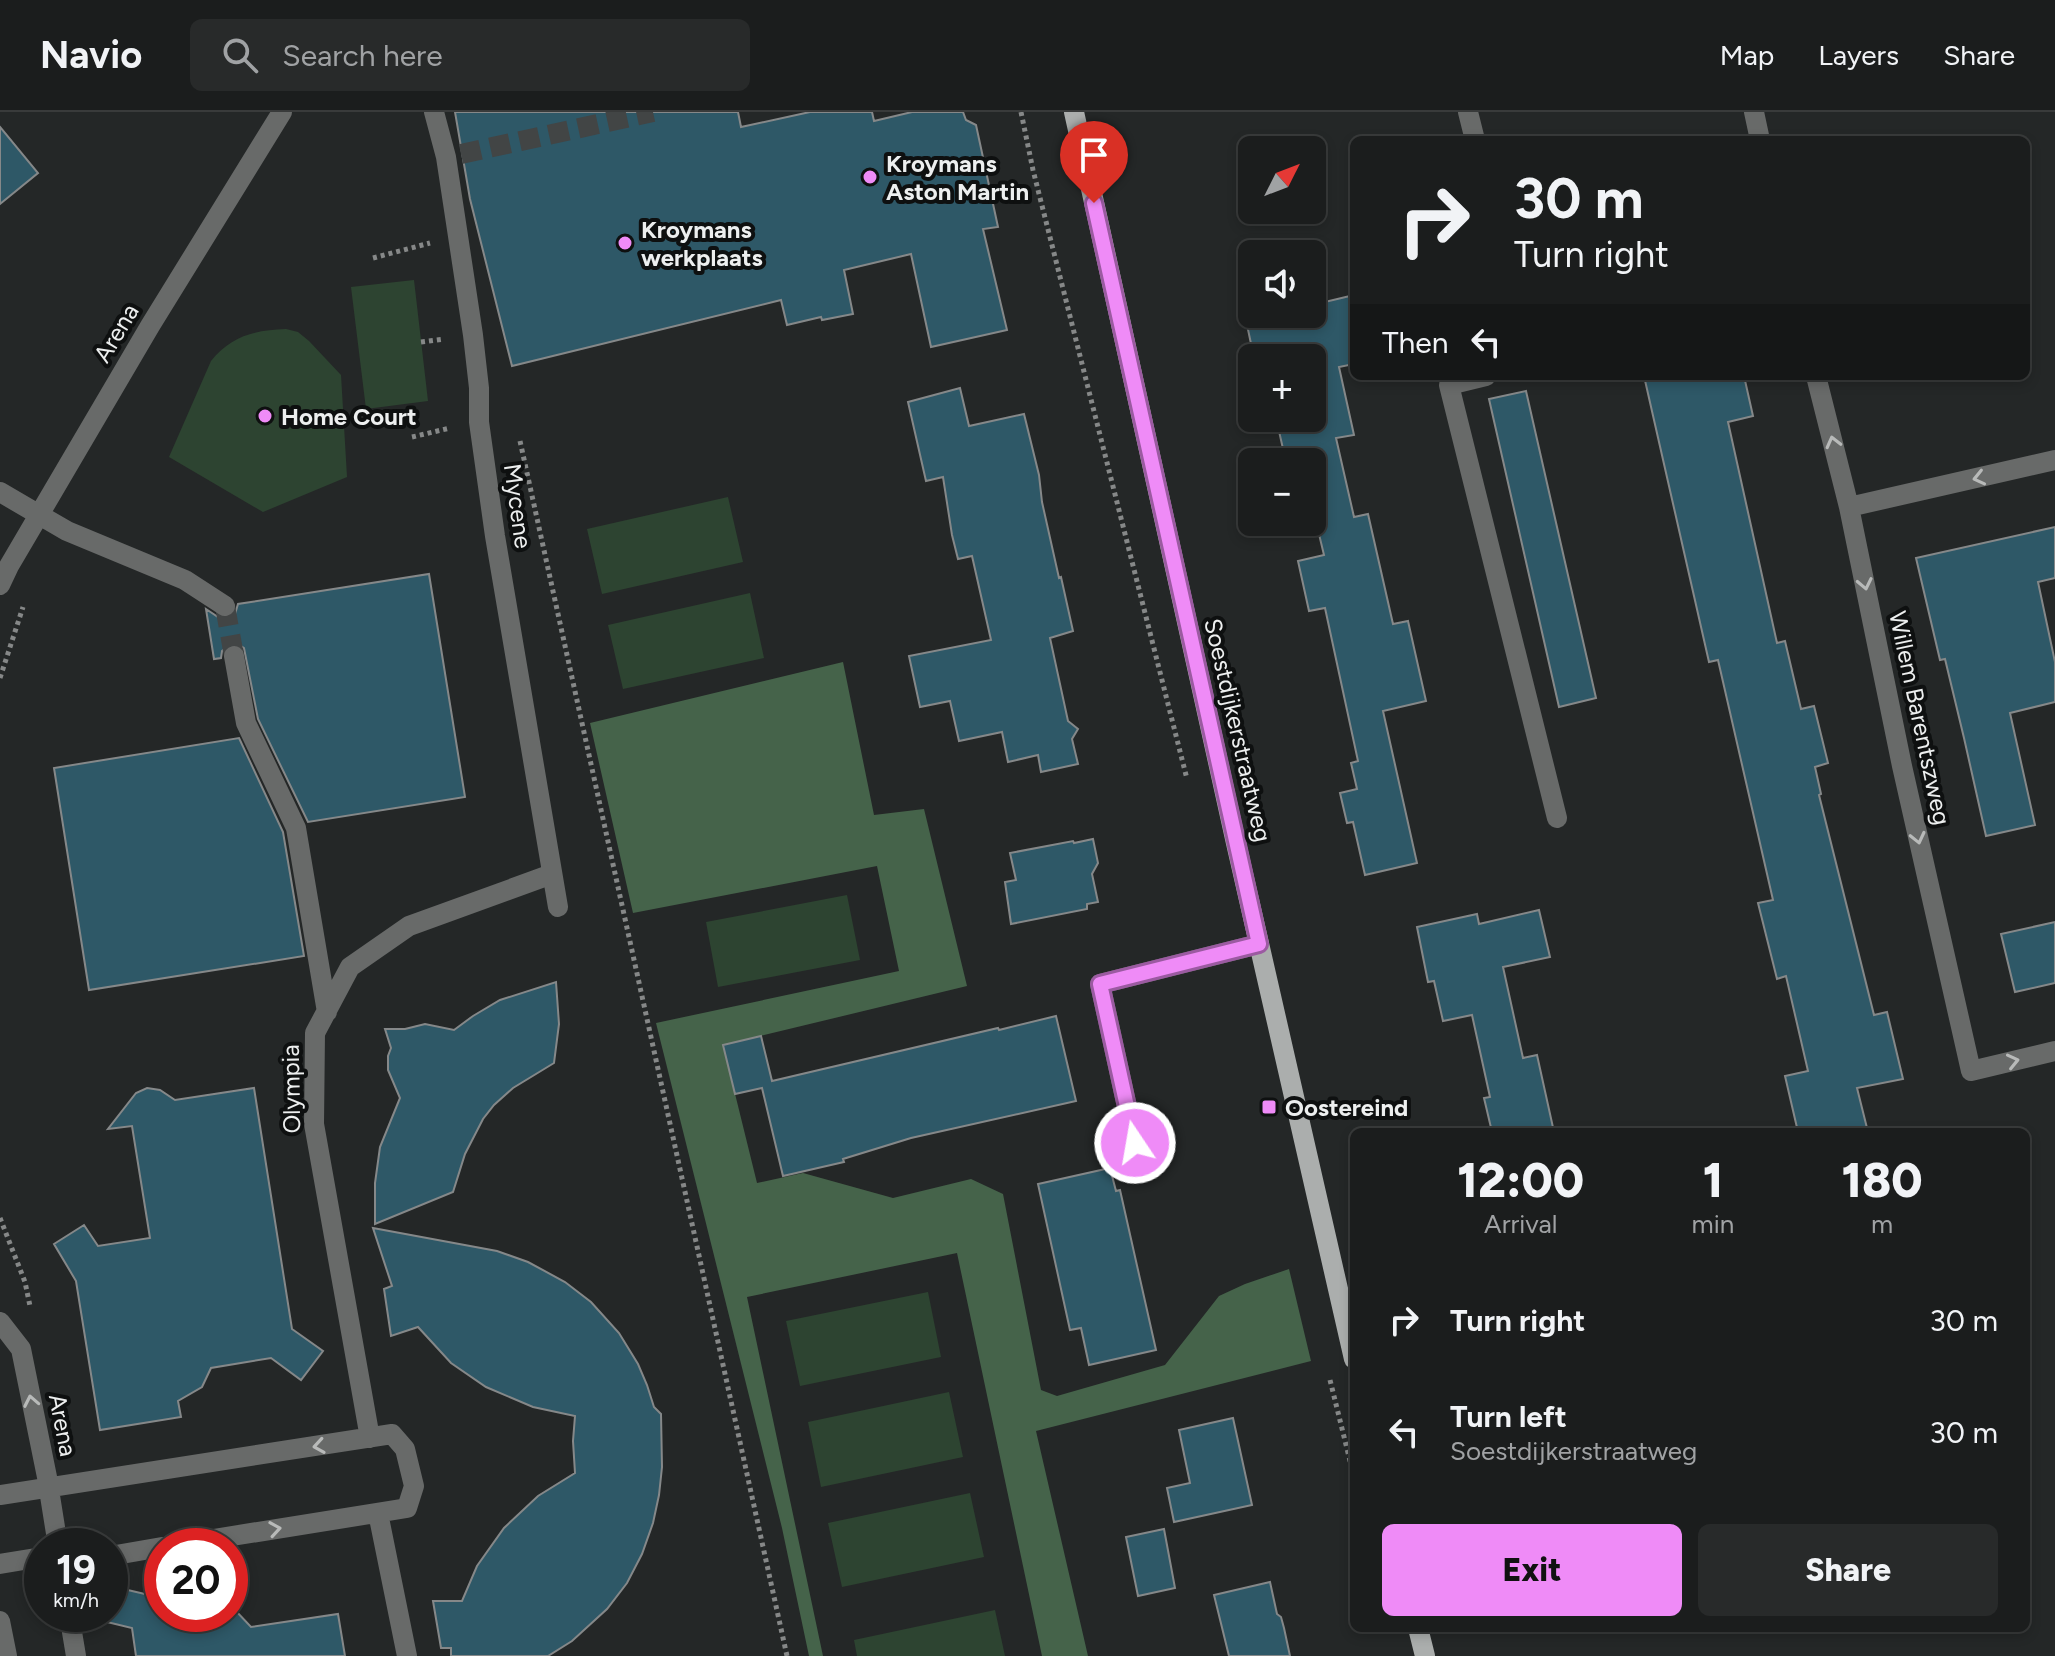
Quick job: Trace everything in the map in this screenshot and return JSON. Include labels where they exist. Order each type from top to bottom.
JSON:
[{"type":"main road","name":"Soestdijkerstraatweg","points":[[1074,112],[1350,1342]]},
{"type":"main road","points":[[1419,1632],[1425,1656]]},
{"type":"street","name":"Arena","points":[[0,585],[150,326],[282,112]]},
{"type":"street","name":"Mycene","points":[[434,112],[454,155],[458,236],[479,388],[479,422],[495,536],[558,907]]},
{"type":"street","points":[[1468,112],[1474,136]]},
{"type":"street","points":[[1754,112],[1759,136]]},
{"type":"street","points":[[1470,380],[1449,385],[1557,818]]},
{"type":"street","name":"Willem Barentszweg","points":[[1817,380],[1849,507],[1902,766],[1971,1071],[2055,1051]]},
{"type":"street","points":[[1849,507],[2055,460]]},
{"type":"street","points":[[1,492],[67,531],[185,580],[225,606]]},
{"type":"street","points":[[234,656],[246,723],[296,828],[327,1012]]},
{"type":"street","name":"Olympia","points":[[370,1438],[314,1124],[315,1033],[350,967],[409,926],[552,874]]},
{"type":"street","points":[[1135,1143],[1100,984],[1259,944]]},
{"type":"street","name":"Arena","points":[[0,1322],[21,1349],[55,1528]]},
{"type":"street","points":[[0,1495],[392,1434],[405,1449],[414,1486],[407,1508],[248,1534]]},
{"type":"street","points":[[378,1513],[407,1656]]},
{"type":"street","points":[[0,1564],[24,1560]]},
{"type":"street","points":[[0,1621],[7,1656]]},
{"type":"street","points":[[72,1632],[76,1656]]},
{"type":"path","points":[[1021,112],[1188,783]]},
{"type":"path","points":[[373,258],[458,236]]},
{"type":"path","points":[[520,441],[787,1656]]},
{"type":"path","points":[[1329,1376],[1350,1461]]},
{"type":"green space","points":[[414,280],[428,401],[366,409],[351,287]]},
{"type":"green space","name":"Home Court","points":[[286,329],[298,332],[309,341],[341,375],[347,477],[263,512],[169,457],[211,361],[219,352],[244,336]]},
{"type":"green space","points":[[728,497],[743,562],[602,594],[587,529]]},
{"type":"green space","points":[[750,593],[764,658],[623,689],[608,625]]},
{"type":"green space","points":[[843,662],[874,815],[924,809],[967,986],[723,1045],[757,1183],[803,1173],[893,1198],[971,1179],[1003,1194],[1041,1390],[1057,1396],[1165,1365],[1219,1296],[1289,1269],[1311,1361],[1036,1431],[1088,1656],[1042,1656],[957,1253],[747,1297],[823,1656],[809,1656],[782,1528],[656,1023],[899,971],[877,866],[633,913],[590,723]]},
{"type":"green space","points":[[847,895],[860,960],[718,987],[706,922]]},
{"type":"green space","points":[[928,1292],[941,1357],[800,1386],[786,1321]]},
{"type":"green space","points":[[949,1392],[963,1457],[821,1487],[808,1422]]},
{"type":"green space","points":[[970,1493],[984,1557],[842,1587],[828,1523]]},
{"type":"green space","points":[[995,1610],[1005,1656],[857,1656],[854,1640]]},
{"type":"building","points":[[455,112],[738,112],[741,127],[810,112],[872,112],[874,121],[912,112],[963,112],[966,120],[976,125],[998,227],[983,229],[1007,330],[931,347],[911,254],[844,270],[853,314],[787,325],[781,300],[512,366],[470,199]]},
{"type":"building","points":[[0,127],[38,173],[0,204]]},
{"type":"building","points":[[1350,296],[1350,365],[1339,367],[1354,435],[1336,438],[1354,517],[1368,514],[1393,624],[1408,621],[1426,701],[1383,711],[1417,863],[1365,875],[1353,822],[1347,823],[1340,793],[1357,789],[1351,763],[1358,761],[1325,608],[1309,611],[1298,561],[1324,555],[1319,536],[1326,536],[1326,448],[1283,448],[1279,432],[1326,432],[1326,344],[1251,344],[1248,328],[1326,328],[1326,302]]},
{"type":"building","points":[[1645,380],[1745,380],[1753,416],[1728,422],[1777,643],[1785,641],[1801,709],[1814,706],[1828,763],[1815,767],[1819,795],[1874,1015],[1887,1012],[1903,1079],[1857,1088],[1867,1128],[1797,1128],[1785,1076],[1808,1071],[1786,976],[1777,979],[1758,903],[1773,900],[1718,660],[1709,662]]},
{"type":"building","points":[[960,388],[969,426],[1024,414],[1073,631],[1050,638],[1068,721],[1078,729],[1072,739],[1078,764],[1041,772],[1038,755],[1008,762],[1002,732],[959,741],[950,701],[920,707],[909,656],[991,640],[972,556],[958,559],[943,477],[926,481],[908,402]]},
{"type":"building","points":[[1526,391],[1596,698],[1559,707],[1489,399]]},
{"type":"building","points":[[2055,527],[2055,578],[2038,582],[2055,662],[2055,702],[2010,713],[2035,825],[1986,836],[1945,659],[1940,660],[1916,558]]},
{"type":"building","points":[[429,574],[465,797],[308,822],[258,719],[244,648],[231,643],[222,651],[221,658],[214,659],[206,609],[225,619],[235,614],[238,604]]},
{"type":"building","points":[[239,738],[283,832],[304,956],[89,990],[54,768]]},
{"type":"building","points":[[1093,839],[1098,863],[1092,874],[1098,902],[1087,904],[1087,909],[1011,924],[1005,882],[1016,880],[1010,853]]},
{"type":"building","points":[[1539,910],[1550,957],[1503,967],[1523,1058],[1537,1055],[1553,1128],[1491,1128],[1484,1098],[1490,1097],[1472,1015],[1443,1021],[1434,981],[1428,982],[1417,927],[1477,914],[1479,924]]},
{"type":"building","points":[[2055,922],[2055,983],[2015,992],[2001,934]]},
{"type":"building","points":[[556,982],[559,1024],[554,1063],[513,1088],[483,1119],[465,1154],[453,1192],[375,1224],[375,1183],[380,1147],[400,1098],[388,1070],[391,1048],[385,1029],[405,1029],[425,1024],[454,1030],[500,1000]]},
{"type":"building","points":[[1056,1016],[1076,1101],[911,1138],[843,1159],[844,1162],[783,1176],[762,1088],[735,1094],[723,1045],[761,1036],[772,1081]]},
{"type":"building","points":[[147,1088],[160,1090],[175,1100],[254,1088],[292,1329],[323,1351],[301,1380],[271,1358],[211,1368],[202,1387],[178,1401],[181,1417],[100,1430],[76,1281],[54,1244],[84,1225],[98,1246],[150,1238],[132,1126],[108,1129],[136,1093]]},
{"type":"building","points":[[1110,1168],[1116,1191],[1120,1190],[1156,1350],[1089,1365],[1081,1328],[1070,1330],[1038,1184]]},
{"type":"building","points":[[373,1228],[497,1251],[528,1262],[565,1282],[591,1302],[619,1333],[638,1364],[654,1407],[661,1414],[659,1495],[642,1554],[627,1583],[607,1609],[572,1641],[548,1656],[451,1656],[451,1648],[441,1648],[433,1601],[462,1601],[477,1566],[504,1528],[538,1496],[575,1473],[575,1416],[533,1407],[486,1387],[451,1363],[418,1327],[391,1336],[384,1289],[392,1286]]},
{"type":"building","points":[[1233,1418],[1252,1505],[1174,1522],[1167,1488],[1190,1483],[1179,1430]]},
{"type":"building","points":[[1164,1529],[1175,1588],[1138,1596],[1126,1537]]},
{"type":"building","points":[[1270,1582],[1290,1656],[1229,1656],[1214,1595]]},
{"type":"building","points":[[128,1590],[144,1594],[144,1632],[248,1632],[248,1624],[251,1627],[338,1614],[345,1656],[136,1656],[132,1628],[128,1627]]},
{"type":"tunnel","points":[[461,154],[653,112]]},
{"type":"tunnel","points":[[225,606],[234,656]]},
{"type":"place","name":"Kroymans Aston Martin","points":[[870,177]]},
{"type":"place","name":"Kroymans werkplaats","points":[[625,243]]},
{"type":"place","name":"Home Court","points":[[265,416]]},
{"type":"place","name":"Oostereind","points":[[1269,1107]]},
{"type":"route","points":[[1094,203],[1259,944],[1100,984],[1135,1143]]}]
